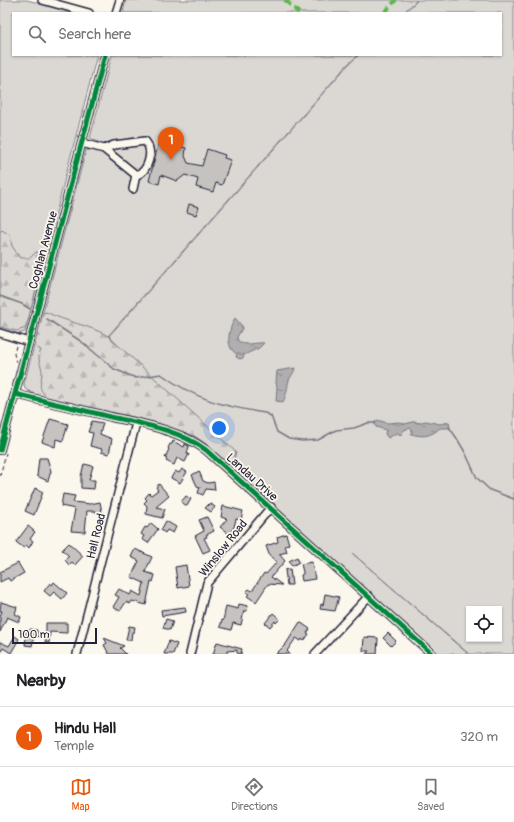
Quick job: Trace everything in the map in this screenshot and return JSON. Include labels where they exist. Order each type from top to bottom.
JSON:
[{"type":"street","points":[[42,0],[53,1],[86,12]]},
{"type":"street","points":[[116,12],[120,0]]},
{"type":"street","name":"Coghlan Avenue","points":[[0,450],[105,56]]},
{"type":"street","points":[[104,149],[114,145],[145,141],[148,144],[150,152],[148,161],[140,174],[136,175]]},
{"type":"street","points":[[82,143],[104,149],[136,175]]},
{"type":"street","points":[[133,189],[136,175]]},
{"type":"street","points":[[0,333],[29,342]]},
{"type":"street","name":"Landau Drive","points":[[15,394],[136,423],[179,435],[194,441],[271,507],[432,654]]},
{"type":"street","name":"Hall Road","points":[[77,654],[136,423]]},
{"type":"street","name":"Winslow Road","points":[[190,654],[207,583],[271,507]]},
{"type":"street","points":[[315,654],[369,596]]},
{"type":"path","points":[[16,361],[14,354],[17,343]]},
{"type":"green space","points":[[0,0],[27,0],[73,12],[12,12],[12,56],[97,56],[25,332],[18,334],[0,330]]},
{"type":"green space","points":[[126,0],[417,0],[404,12],[123,12]]},
{"type":"green space","points":[[418,0],[514,0],[514,654],[469,654],[352,553],[468,654],[433,654],[206,444],[196,437],[137,419],[34,394],[25,389],[24,384],[86,150],[98,150],[100,143],[90,138],[112,56],[357,56],[348,64],[108,336],[117,345],[109,336],[348,65],[358,56],[502,56],[502,12],[405,12]]},
{"type":"green space","points":[[2,230],[10,235],[12,246],[20,258],[30,258],[36,252],[42,253],[44,258],[26,328],[17,331],[0,327],[0,232]]},
{"type":"green space","points":[[46,312],[101,332],[108,336],[236,452],[234,459],[227,464],[206,444],[196,437],[186,433],[137,418],[47,397],[40,386],[42,370],[39,357],[41,350],[37,348],[35,344],[43,313]]},
{"type":"water","points":[[235,318],[243,327],[237,337],[238,341],[244,344],[264,343],[259,348],[244,355],[243,358],[240,359],[236,357],[237,354],[230,347],[229,342],[231,327]]},
{"type":"water","points":[[295,368],[289,380],[283,402],[276,401],[277,371]]},
{"type":"water","points":[[377,420],[388,423],[399,422],[405,424],[416,421],[416,423],[426,421],[440,424],[449,422],[450,428],[440,428],[430,435],[419,436],[411,434],[412,430],[410,428],[404,430],[401,435],[397,433],[388,438],[385,434],[386,430],[376,427],[374,423]]},
{"type":"building","points":[[160,138],[170,140],[169,144],[186,148],[185,156],[188,163],[202,166],[207,149],[225,155],[224,158],[231,160],[222,185],[216,183],[213,192],[196,187],[198,179],[185,175],[177,181],[161,175],[159,184],[149,181]]},
{"type":"building","points":[[189,204],[199,207],[196,215],[187,212]]},
{"type":"building","points":[[50,419],[68,424],[63,441],[56,439],[55,447],[42,442]]},
{"type":"building","points":[[92,421],[103,423],[100,434],[112,439],[109,454],[101,452],[102,449],[90,446],[93,433],[88,432]]},
{"type":"building","points":[[173,441],[184,447],[185,444],[189,446],[187,454],[189,454],[185,462],[177,458],[174,465],[166,461],[167,459],[165,458],[169,449],[168,448]]},
{"type":"building","points":[[39,458],[47,458],[51,471],[48,481],[37,476]]},
{"type":"building","points":[[84,464],[93,466],[89,480],[95,480],[94,489],[81,488],[81,476]]},
{"type":"building","points":[[182,469],[187,472],[180,483],[171,478],[175,471],[179,473]]},
{"type":"building","points":[[199,471],[203,481],[208,483],[214,482],[215,490],[206,489],[203,495],[198,493],[200,487],[197,486],[192,475]]},
{"type":"building","points":[[159,484],[169,496],[156,507],[165,509],[162,518],[146,514],[147,506],[144,503],[147,500],[145,498],[149,493],[151,495],[158,490],[156,487]]},
{"type":"building","points":[[35,488],[43,492],[34,515],[25,511]]},
{"type":"building","points":[[63,494],[75,496],[73,502],[90,504],[100,502],[102,512],[96,513],[96,511],[87,511],[85,532],[71,531],[75,509],[61,506]]},
{"type":"building","points":[[186,496],[191,499],[187,506],[181,502]]},
{"type":"building","points":[[210,503],[215,507],[211,512],[205,508]]},
{"type":"building","points":[[223,506],[243,511],[241,520],[236,519],[234,527],[229,534],[220,527],[227,519],[221,517]]},
{"type":"building","points":[[207,517],[214,531],[206,535],[207,537],[204,538],[210,550],[203,553],[195,536],[204,531],[199,520]]},
{"type":"building","points":[[166,521],[176,527],[173,533],[167,530],[165,533],[161,530]]},
{"type":"building","points":[[151,523],[158,529],[148,543],[142,539],[144,536],[141,534],[145,527],[147,528]]},
{"type":"building","points":[[28,526],[35,532],[30,539],[33,541],[29,548],[26,545],[24,548],[16,542]]},
{"type":"building","points":[[286,534],[289,544],[285,545],[287,552],[279,554],[285,561],[271,577],[282,585],[268,584],[256,602],[247,596],[249,594],[246,592],[249,589],[252,591],[264,573],[266,574],[277,562],[270,557],[266,546],[278,542],[277,537]]},
{"type":"building","points":[[69,543],[83,556],[75,565],[72,562],[69,565],[65,560],[69,556],[62,550]]},
{"type":"building","points":[[135,549],[152,557],[145,572],[155,575],[153,582],[151,581],[146,605],[132,601],[130,604],[126,602],[120,611],[113,607],[119,597],[115,595],[119,589],[130,595],[132,591],[141,596],[144,583],[131,577],[139,561],[131,557]]},
{"type":"building","points":[[297,557],[299,562],[292,566],[289,561]]},
{"type":"building","points":[[312,562],[315,579],[302,581],[301,575],[303,572],[301,564]]},
{"type":"building","points":[[18,563],[24,573],[10,581],[8,578],[0,582],[0,572]]},
{"type":"building","points":[[186,565],[189,586],[178,588],[175,567]]},
{"type":"building","points":[[290,569],[292,585],[287,585],[285,570]]},
{"type":"building","points":[[54,582],[67,593],[62,599],[54,592],[50,596],[44,591],[50,583],[52,585]]},
{"type":"building","points":[[325,594],[339,597],[335,611],[320,609],[321,604],[323,605]]},
{"type":"building","points":[[1,602],[17,607],[15,614],[21,617],[19,622],[7,617],[0,632],[0,616],[2,611],[0,611]]},
{"type":"building","points":[[239,604],[248,606],[247,611],[244,611],[241,625],[233,623],[231,630],[220,627],[222,620],[223,621],[226,606],[238,609]]},
{"type":"building","points":[[185,607],[186,612],[162,616],[161,610]]},
{"type":"building","points":[[273,613],[280,619],[276,623],[275,621],[270,627],[265,623]]},
{"type":"building","points":[[166,619],[173,621],[170,630],[163,628]]},
{"type":"building","points":[[300,622],[310,629],[307,633],[309,634],[304,641],[296,638],[287,651],[290,654],[276,654],[286,644]]},
{"type":"building","points":[[46,623],[67,623],[67,633],[50,632],[49,643],[45,642],[46,637],[34,636],[32,646],[25,645],[26,637],[29,637],[29,635],[25,634],[26,631],[30,631],[30,629],[37,630],[36,632],[46,633]]},
{"type":"building","points":[[129,626],[135,627],[134,632],[132,632],[131,640],[126,640]]},
{"type":"building","points":[[388,633],[396,641],[391,646],[383,638]]},
{"type":"building","points":[[15,636],[19,639],[11,653],[3,648],[0,654],[0,642],[9,646]]},
{"type":"building","points":[[364,637],[378,638],[377,654],[366,654],[369,651],[363,651]]},
{"type":"building","points":[[104,638],[124,646],[120,648],[126,654],[109,654],[104,645],[107,643]]},
{"type":"building","points":[[169,641],[177,644],[173,654],[164,654]]},
{"type":"building","points":[[217,642],[242,649],[241,654],[237,653],[237,650],[227,651],[227,654],[213,654]]},
{"type":"waterway","points":[[0,296],[22,304],[30,309]]},
{"type":"waterway","points":[[47,319],[82,342],[114,369],[136,378],[161,374],[186,390],[210,401],[236,408],[265,413],[271,416],[277,432],[289,439],[302,441],[318,440],[336,430],[354,428],[368,423],[376,423]]},
{"type":"waterway","points":[[449,427],[465,452],[477,478],[490,490],[514,499]]},
{"type":"marked path","points":[[285,0],[298,12]]},
{"type":"marked path","points":[[385,12],[396,0]]},
{"type":"cycle path","points":[[0,450],[105,56]]},
{"type":"cycle path","points":[[15,394],[148,425],[184,437],[195,443],[206,450],[432,654]]},
{"type":"place","name":"Hindu Hall","points":[[171,160]]}]
